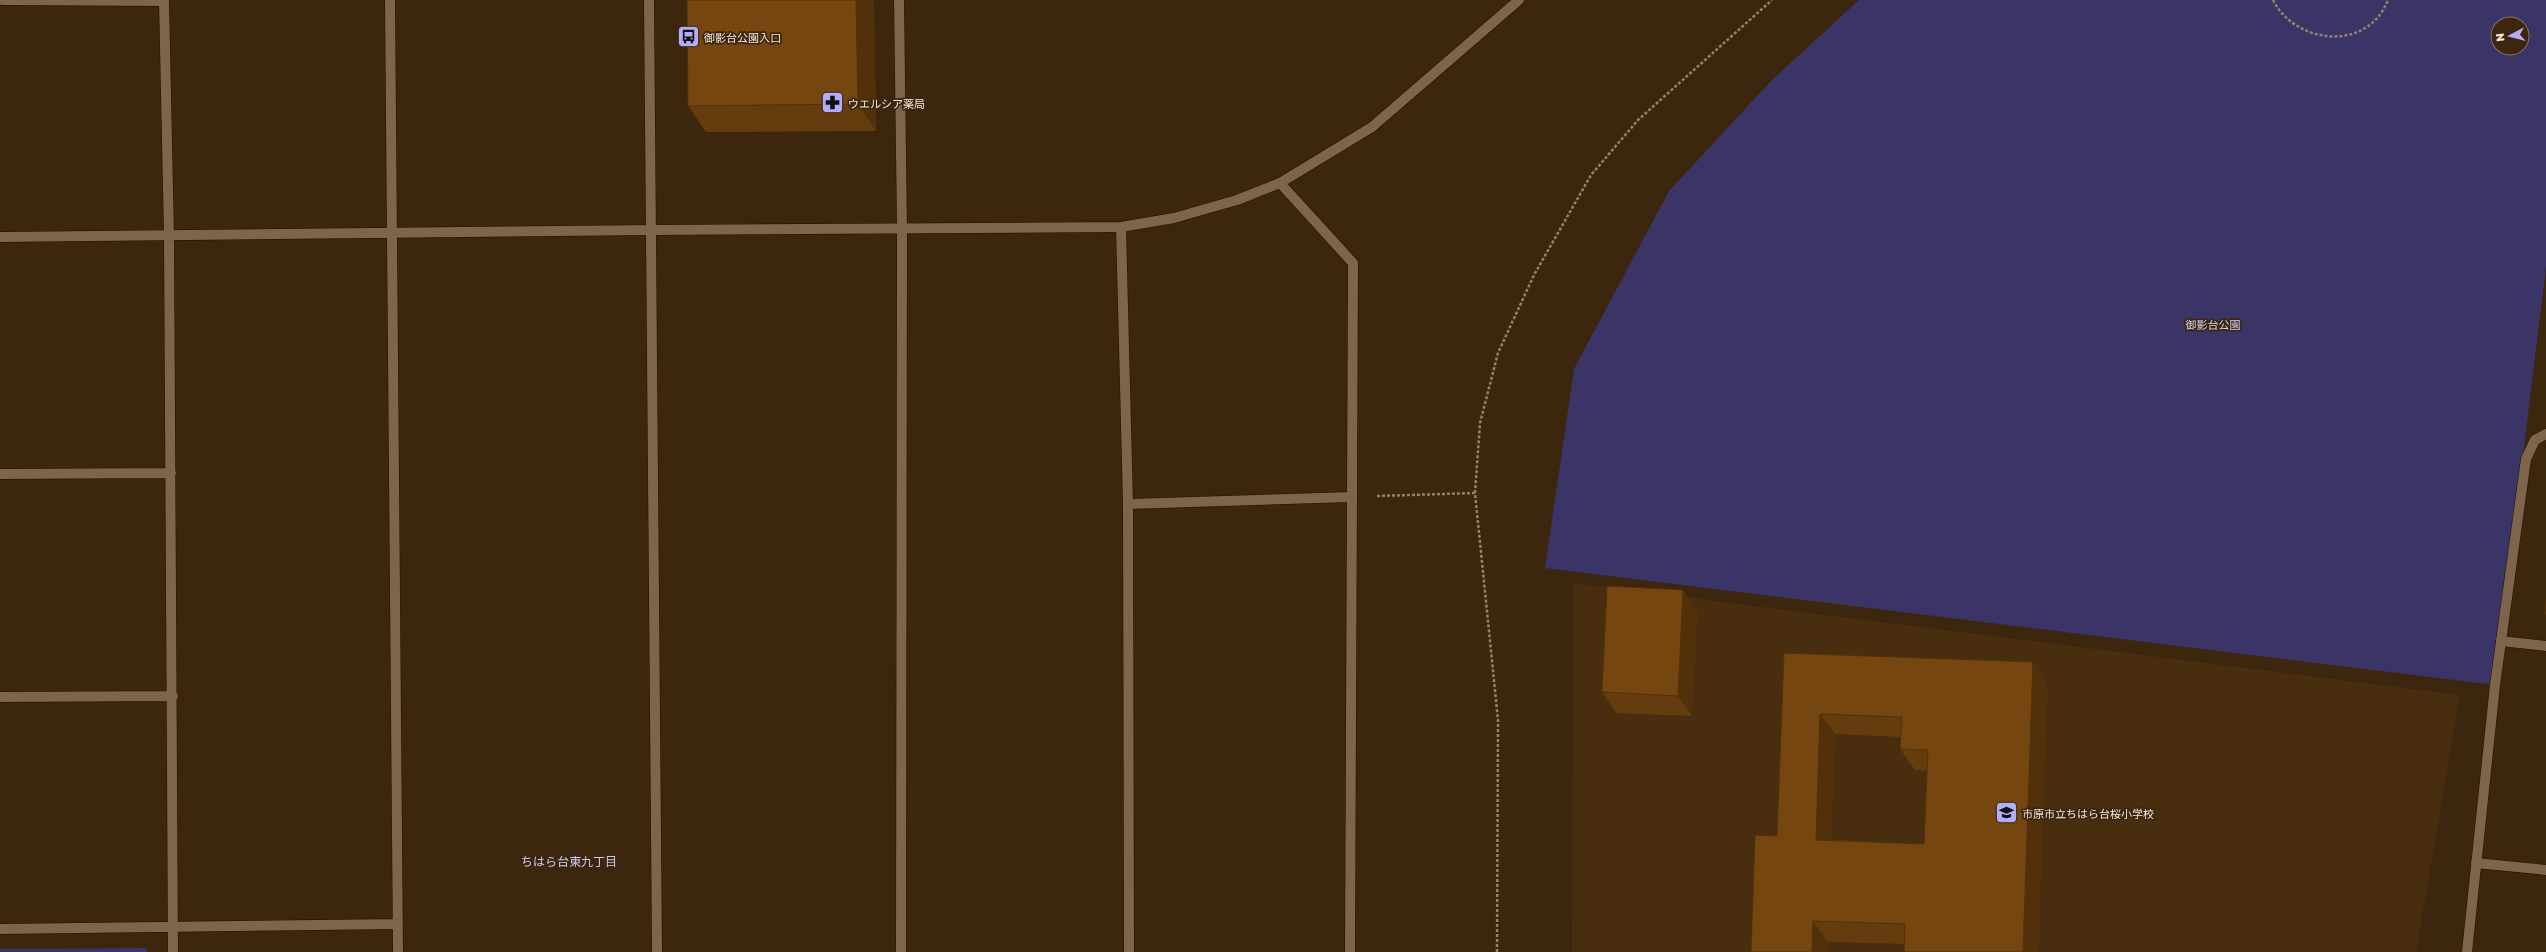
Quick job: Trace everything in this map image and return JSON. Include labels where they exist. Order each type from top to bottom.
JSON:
[{"type":"street","points":[[2,0],[164,1],[169,236],[173,696],[173,952]]},
{"type":"street","points":[[390,0],[398,952]]},
{"type":"street","points":[[649,0],[657,952]]},
{"type":"street","points":[[899,0],[902,229],[902,952]]},
{"type":"street","points":[[0,237],[1121,227],[1181,216],[1237,200],[1280,183],[1372,127],[1519,0]]},
{"type":"street","points":[[1280,183],[1353,263],[1350,952]]},
{"type":"street","points":[[1121,227],[1128,504],[1129,952]]},
{"type":"street","points":[[2467,952],[2501,641],[2526,459],[2535,440],[2546,434]]},
{"type":"street","points":[[0,474],[171,473]]},
{"type":"street","points":[[1128,504],[1352,497]]},
{"type":"street","points":[[2501,641],[2546,646]]},
{"type":"street","points":[[0,697],[173,696]]},
{"type":"street","points":[[2476,862],[2546,870]]},
{"type":"street","points":[[0,929],[398,924]]},
{"type":"path","points":[[1497,952],[1498,720],[1475,493],[1480,423],[1498,353],[1534,275],[1591,174],[1638,120],[1772,0]]},
{"type":"path","points":[[2273,0],[2278,11],[2291,24],[2307,33],[2325,37],[2342,36],[2360,30],[2375,20],[2388,0]]},
{"type":"path","points":[[1352,497],[1475,493]]},
{"type":"shaded area","name":"市原市立ちはら台桜小学校","points":[[1573,583],[2460,695],[2416,952],[1572,952]]},
{"type":"green space","name":"御影台公園","points":[[1859,0],[2546,0],[2546,267],[2495,685],[1545,568],[1574,369],[1669,191],[1772,80]]},
{"type":"green space","points":[[145,948],[148,952],[0,952],[0,949]]},
{"type":"building","points":[[687,0],[856,0],[858,104],[688,106]]},
{"type":"building","points":[[1607,586],[1683,590],[1678,696],[1602,692]]},
{"type":"building","points":[[1784,653],[2033,662],[2023,952],[1904,952],[1905,924],[1813,921],[1812,952],[1751,952],[1755,835],[1777,836]],"holes":[[[1820,714],[1902,717],[1900,749],[1928,750],[1924,844],[1816,840]]]},
{"type":"place","name":"御影台公園入口","points":[[688,37]]},
{"type":"place","name":"ウエルシア薬局","points":[[833,103]]},
{"type":"place","name":"市原市立ちはら台桜小学校","points":[[2006,813]]},
{"type":"district","name":"ちはら台東九丁目","points":[[569,861]]}]
